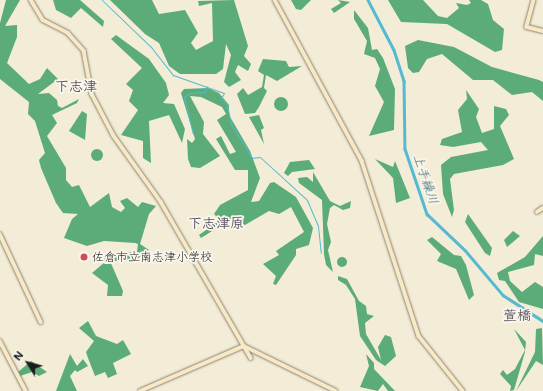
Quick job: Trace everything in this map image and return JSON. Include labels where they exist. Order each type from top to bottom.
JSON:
[{"type":"street","points":[[31,0],[43,20],[68,34],[84,51],[92,94],[114,136],[161,202],[252,358]]},
{"type":"street","points":[[275,0],[362,161],[419,336],[463,391]]},
{"type":"street","points":[[534,0],[527,27],[543,31]]},
{"type":"street","points":[[537,212],[543,208]]},
{"type":"street","points":[[0,234],[41,322]]},
{"type":"street","points":[[0,340],[26,391]]},
{"type":"street","points":[[140,391],[244,346],[336,391]]},
{"type":"green space","points":[[6,0],[20,0],[5,26],[17,25],[17,37],[7,63],[29,84],[40,79],[47,68],[58,79],[38,94],[49,93],[57,100],[58,106],[62,108],[79,99],[77,103],[52,115],[57,123],[47,136],[66,168],[66,180],[72,187],[79,185],[90,207],[109,193],[112,207],[121,212],[125,208],[120,201],[127,198],[138,207],[142,202],[156,206],[149,214],[140,244],[149,250],[136,260],[138,244],[135,243],[104,241],[87,246],[64,238],[72,219],[78,214],[63,213],[56,203],[41,168],[39,160],[45,153],[35,121],[28,114],[29,102],[0,79],[0,23]]},
{"type":"green space","points":[[53,0],[80,0],[104,21],[103,27],[81,8],[71,18],[56,10]]},
{"type":"green space","points":[[110,0],[152,0],[159,14],[185,10],[198,33],[191,43],[196,50],[213,41],[212,3],[199,6],[198,1],[234,0],[248,46],[244,56],[251,64],[248,71],[238,65],[235,72],[241,80],[229,87],[224,82],[231,55],[226,44],[223,69],[216,74],[180,74],[169,66],[159,43],[145,34]]},
{"type":"green space","points":[[291,0],[311,0],[301,10],[296,9]]},
{"type":"green space","points":[[338,0],[350,2],[334,13],[331,9],[341,3]]},
{"type":"green space","points":[[388,0],[423,0],[438,16],[447,18],[459,8],[456,3],[467,5],[471,3],[469,0],[481,0],[488,4],[493,20],[504,29],[502,50],[495,52],[447,24],[401,22]]},
{"type":"green space","points":[[354,10],[368,28],[372,50],[377,49],[383,58],[395,89],[394,130],[369,136],[384,102],[375,86],[380,69],[375,58],[364,54],[367,41],[354,19]]},
{"type":"green space","points":[[116,35],[149,59],[166,83],[169,95],[163,103],[174,104],[185,129],[182,143],[169,115],[149,121],[151,163],[143,158],[143,141],[121,135],[138,110],[129,101],[133,90],[126,84],[142,68],[111,39]]},
{"type":"green space","points":[[418,40],[454,47],[492,67],[539,80],[543,82],[543,101],[532,92],[512,95],[493,80],[473,80],[442,54],[427,59],[419,72],[413,73],[408,68],[405,46]]},
{"type":"green space","points":[[263,59],[286,61],[289,67],[302,66],[277,81],[266,75],[264,88],[267,91],[259,107],[255,113],[245,114],[237,94],[243,88],[248,95],[262,87],[264,75],[258,71]]},
{"type":"green space","points":[[208,88],[219,93],[229,105],[229,115],[250,151],[260,178],[251,202],[259,201],[270,183],[274,182],[296,197],[313,228],[309,245],[296,249],[296,255],[276,285],[273,284],[276,276],[263,264],[279,255],[276,251],[304,232],[291,207],[279,214],[269,211],[245,225],[234,219],[228,221],[201,238],[199,235],[220,220],[214,214],[220,205],[248,190],[248,170],[235,170],[216,139],[221,136],[230,154],[236,152],[217,120],[226,114],[222,107],[201,97],[190,96],[204,122],[203,134],[220,156],[200,168],[191,167],[188,159],[187,139],[192,143],[195,139],[181,93],[184,89]]},
{"type":"green space","points":[[466,90],[479,109],[476,117],[482,133],[494,129],[494,106],[506,109],[509,115],[500,126],[514,159],[503,165],[454,174],[450,179],[454,210],[452,217],[443,194],[441,165],[451,157],[488,150],[481,142],[453,147],[440,145],[442,139],[462,132],[458,110],[467,99]]},
{"type":"green space","points":[[278,97],[284,97],[288,101],[288,107],[284,111],[278,111],[274,107],[274,101]]},
{"type":"green space","points":[[82,111],[87,114],[85,140],[69,131]]},
{"type":"green space","points":[[259,115],[264,128],[261,130],[264,144],[249,117]]},
{"type":"green space","points":[[95,149],[99,149],[103,155],[99,161],[95,161],[91,157],[91,153]]},
{"type":"green space","points":[[375,159],[393,167],[395,161],[410,198],[396,203],[393,178]]},
{"type":"green space","points":[[309,160],[315,169],[292,172],[288,176],[284,173],[290,162]]},
{"type":"green space","points":[[313,172],[330,201],[340,206],[351,201],[350,208],[343,210],[334,205],[330,208],[327,224],[331,242],[328,250],[333,272],[326,265],[324,254],[322,200],[299,183],[298,178],[307,177],[313,182]]},
{"type":"green space","points":[[468,214],[492,248],[490,256],[485,253],[465,222]]},
{"type":"green space","points":[[513,231],[520,236],[507,247],[504,240]]},
{"type":"green space","points":[[543,236],[543,256],[535,254],[534,265],[508,272],[510,281],[522,292],[535,282],[543,287],[543,309],[519,302],[505,281],[499,280],[497,273],[525,257]]},
{"type":"green space","points":[[432,237],[454,255],[461,256],[466,265],[474,295],[469,300],[456,269],[437,261],[441,254],[427,240]]},
{"type":"green space","points":[[131,252],[130,261],[110,261],[123,291],[122,296],[107,296],[108,285],[92,273],[105,262],[104,257]]},
{"type":"green space","points":[[340,257],[344,257],[346,258],[346,266],[340,267],[337,264],[337,260]]},
{"type":"green space","points":[[338,276],[347,279],[359,301],[366,306],[367,314],[374,316],[365,323],[366,334],[381,360],[378,347],[385,335],[391,337],[396,356],[385,366],[376,360],[360,336],[355,299],[346,285],[338,280]]},
{"type":"green space","points":[[88,321],[96,336],[117,344],[123,340],[131,354],[113,363],[117,374],[108,378],[105,372],[95,376],[86,352],[94,341],[79,328]]},
{"type":"green space","points":[[542,328],[543,365],[536,361],[516,391],[535,352],[536,329]]},
{"type":"green space","points":[[514,329],[526,342],[525,352],[514,390],[510,391],[511,386],[500,374],[503,370],[507,375],[515,369],[525,350]]},
{"type":"green space","points":[[70,354],[77,366],[83,359],[88,366],[77,372],[75,370],[70,376],[77,391],[56,391]]},
{"type":"green space","points":[[366,354],[374,363],[374,369],[395,391],[388,391],[383,384],[378,391],[360,387],[369,366]]},
{"type":"green space","points":[[31,361],[47,372],[39,376],[32,372],[20,376],[18,372]]},
{"type":"waterway","points":[[102,0],[151,47],[173,75],[224,93],[221,98],[227,105],[231,124],[252,158],[260,157],[307,200],[318,226],[321,253]]},
{"type":"waterway","name":"上手繰川","points":[[368,0],[394,50],[404,81],[405,149],[427,214],[465,250],[503,295],[543,321]]},
{"type":"waterway","points":[[193,134],[184,97],[190,93],[205,92],[207,86]]},
{"type":"place","name":"佐倉市立南志津小学校","points":[[84,257]]},
{"type":"district","name":"下志津","points":[[76,86]]},
{"type":"district","name":"下志津原","points":[[216,223]]},
{"type":"district","name":"萱橋","points":[[517,315]]}]
